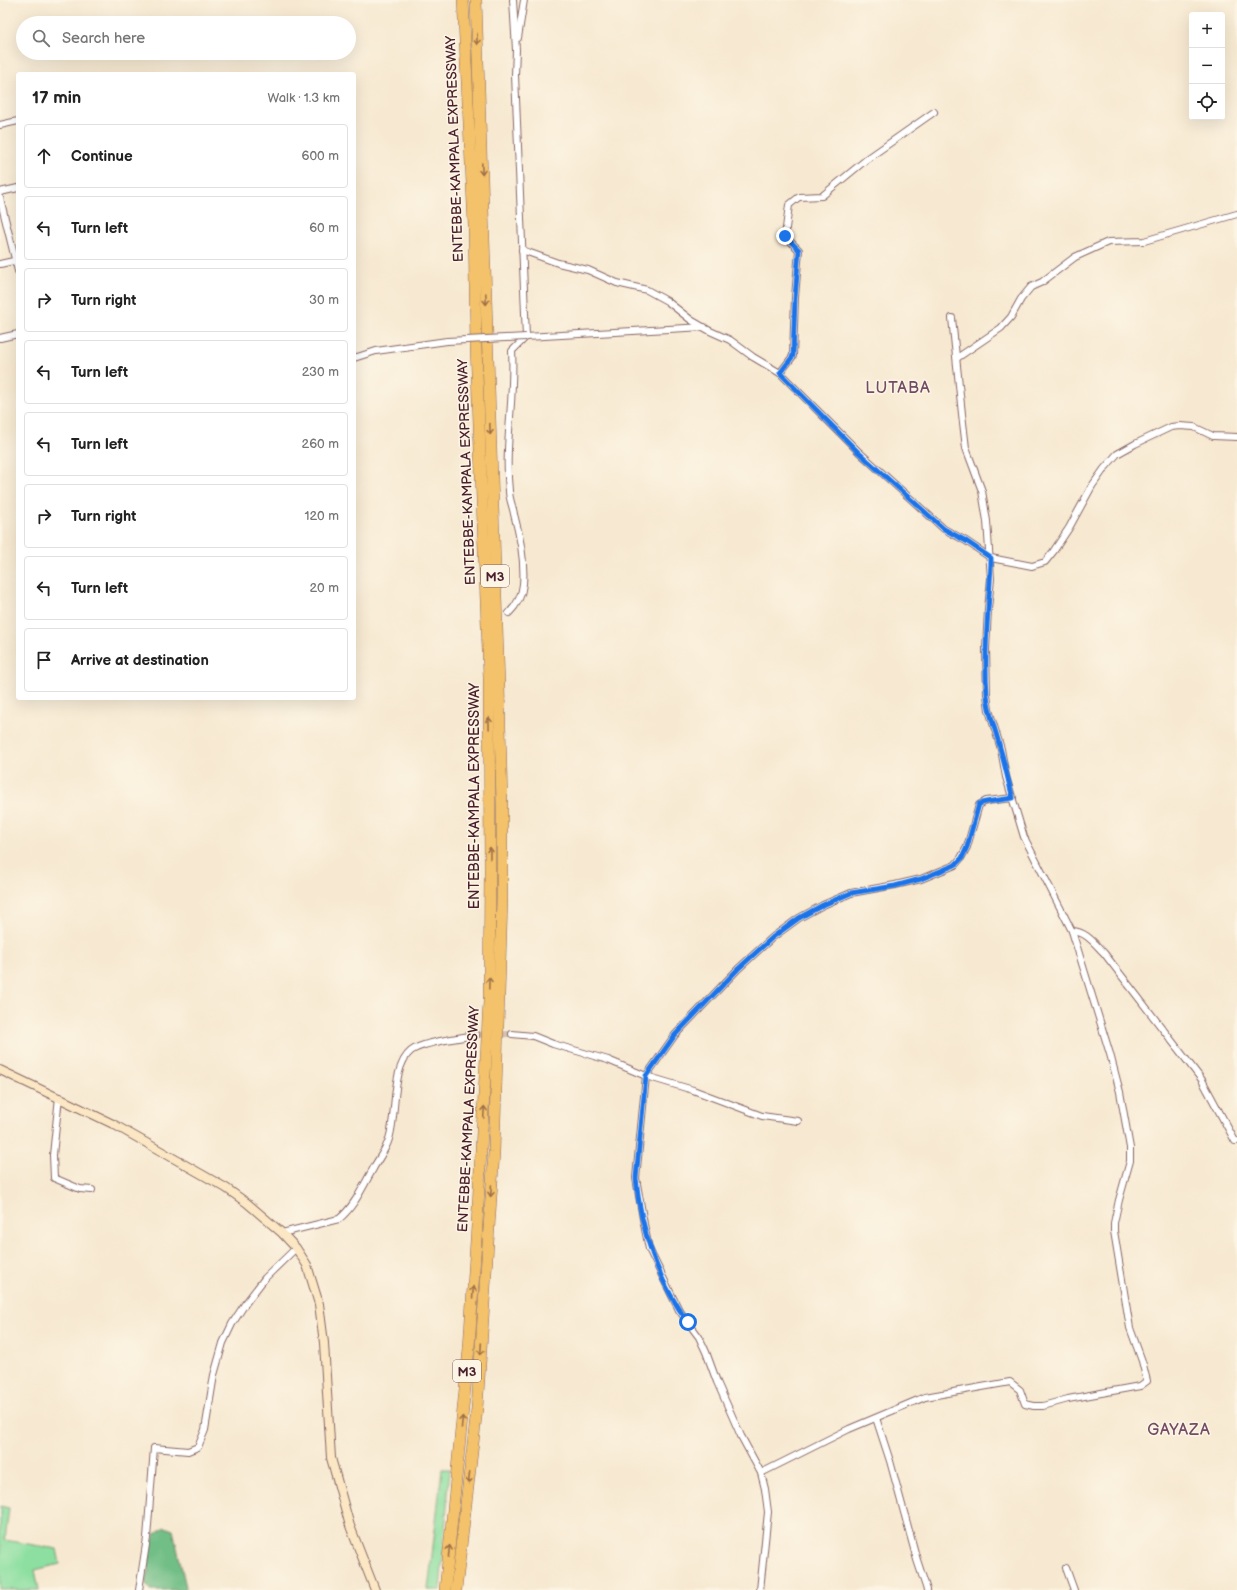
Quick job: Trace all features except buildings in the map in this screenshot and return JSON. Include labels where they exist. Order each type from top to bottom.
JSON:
[{"type":"highway","name":"ENTEBBE-KAMPALA EXPRESSWAY","points":[[445,1590],[469,1348],[477,1233],[489,1001],[490,917],[488,670],[476,348],[474,225],[463,0]]},
{"type":"highway","name":"ENTEBBE-KAMPALA EXPRESSWAY","points":[[456,1590],[477,1409],[494,1145],[502,900],[502,804],[499,686],[476,0]]},
{"type":"main road","points":[[0,1070],[113,1124],[226,1188],[247,1203],[282,1233],[296,1248],[307,1265],[319,1304],[324,1343],[331,1458],[350,1526],[375,1590]]},
{"type":"street","points":[[509,613],[521,596],[523,577],[521,545],[509,492],[507,456],[513,369],[512,351],[526,337],[513,0]]},
{"type":"street","points":[[516,50],[524,0]]},
{"type":"street","points":[[780,373],[793,356],[795,298],[799,250],[785,236],[789,205],[799,197],[822,196],[867,159],[934,112]]},
{"type":"street","points":[[0,125],[16,121]]},
{"type":"street","points":[[0,192],[16,188]]},
{"type":"street","points":[[0,198],[16,256]]},
{"type":"street","points":[[957,358],[1000,328],[1011,317],[1021,299],[1031,287],[1042,282],[1075,257],[1108,242],[1144,241],[1237,214]]},
{"type":"street","points":[[522,250],[558,263],[588,270],[617,282],[658,294],[704,327],[730,340],[753,357],[780,373],[858,452],[944,529],[966,541],[991,558],[1032,566],[1045,562],[1069,528],[1092,486],[1104,469],[1116,454],[1135,444],[1170,428],[1180,426],[1194,427],[1213,436],[1237,437]]},
{"type":"street","points":[[0,264],[16,260]]},
{"type":"street","points":[[761,1473],[849,1429],[925,1397],[1010,1382],[1020,1390],[1025,1404],[1034,1406],[1140,1386],[1147,1381],[1142,1361],[1130,1328],[1114,1231],[1114,1223],[1119,1200],[1130,1161],[1130,1148],[1120,1092],[1110,1054],[1072,931],[1024,837],[1006,777],[1001,749],[989,710],[987,695],[986,649],[991,558],[982,491],[966,448],[952,318]]},
{"type":"street","points":[[356,357],[376,351],[447,341],[704,327]]},
{"type":"street","points":[[0,338],[16,334]]},
{"type":"street","points":[[760,1590],[768,1512],[761,1473],[741,1436],[702,1342],[679,1310],[649,1248],[637,1191],[636,1178],[646,1076],[675,1035],[738,969],[773,937],[799,918],[823,905],[851,893],[895,886],[921,879],[955,865],[962,858],[967,847],[979,804],[1013,798]]},
{"type":"street","points":[[1072,931],[1080,932],[1085,935],[1104,953],[1202,1080],[1235,1141],[1237,1141]]},
{"type":"street","points":[[512,1034],[533,1036],[553,1044],[608,1060],[646,1076],[693,1090],[762,1116],[798,1121]]},
{"type":"street","points":[[282,1233],[339,1219],[345,1215],[356,1200],[389,1140],[393,1122],[398,1074],[405,1058],[411,1051],[439,1042],[476,1035]]},
{"type":"street","points":[[59,1097],[53,1156],[54,1178],[80,1189],[92,1190]]},
{"type":"street","points":[[139,1590],[148,1538],[154,1448],[188,1451],[198,1448],[205,1430],[214,1375],[223,1343],[232,1324],[265,1278],[296,1248]]},
{"type":"street","points":[[876,1418],[890,1461],[916,1560],[927,1590]]},
{"type":"street","points":[[1066,1568],[1074,1590]]},
{"type":"green space","points":[[442,1469],[450,1469],[440,1590],[428,1590]]},
{"type":"green space","points":[[0,1506],[9,1508],[5,1540],[57,1549],[60,1564],[35,1570],[39,1590],[0,1590]]},
{"type":"green space","points":[[165,1527],[173,1530],[186,1587],[185,1590],[150,1590],[146,1584],[152,1542],[157,1532]]},
{"type":"tunnel","points":[[476,1035],[512,1034]]},
{"type":"district","name":"LUTABA","points":[[898,387]]},
{"type":"district","name":"GAYAZA","points":[[1179,1429]]},
{"type":"route","points":[[688,1322],[679,1310],[649,1248],[637,1191],[636,1178],[646,1076],[675,1035],[738,969],[773,937],[799,918],[823,905],[851,893],[895,886],[942,872],[955,865],[962,858],[967,847],[979,804],[1013,798],[1006,777],[1001,749],[989,710],[987,695],[986,649],[991,558],[966,541],[944,529],[858,452],[780,373],[793,356],[795,298],[799,250],[785,236]]}]
